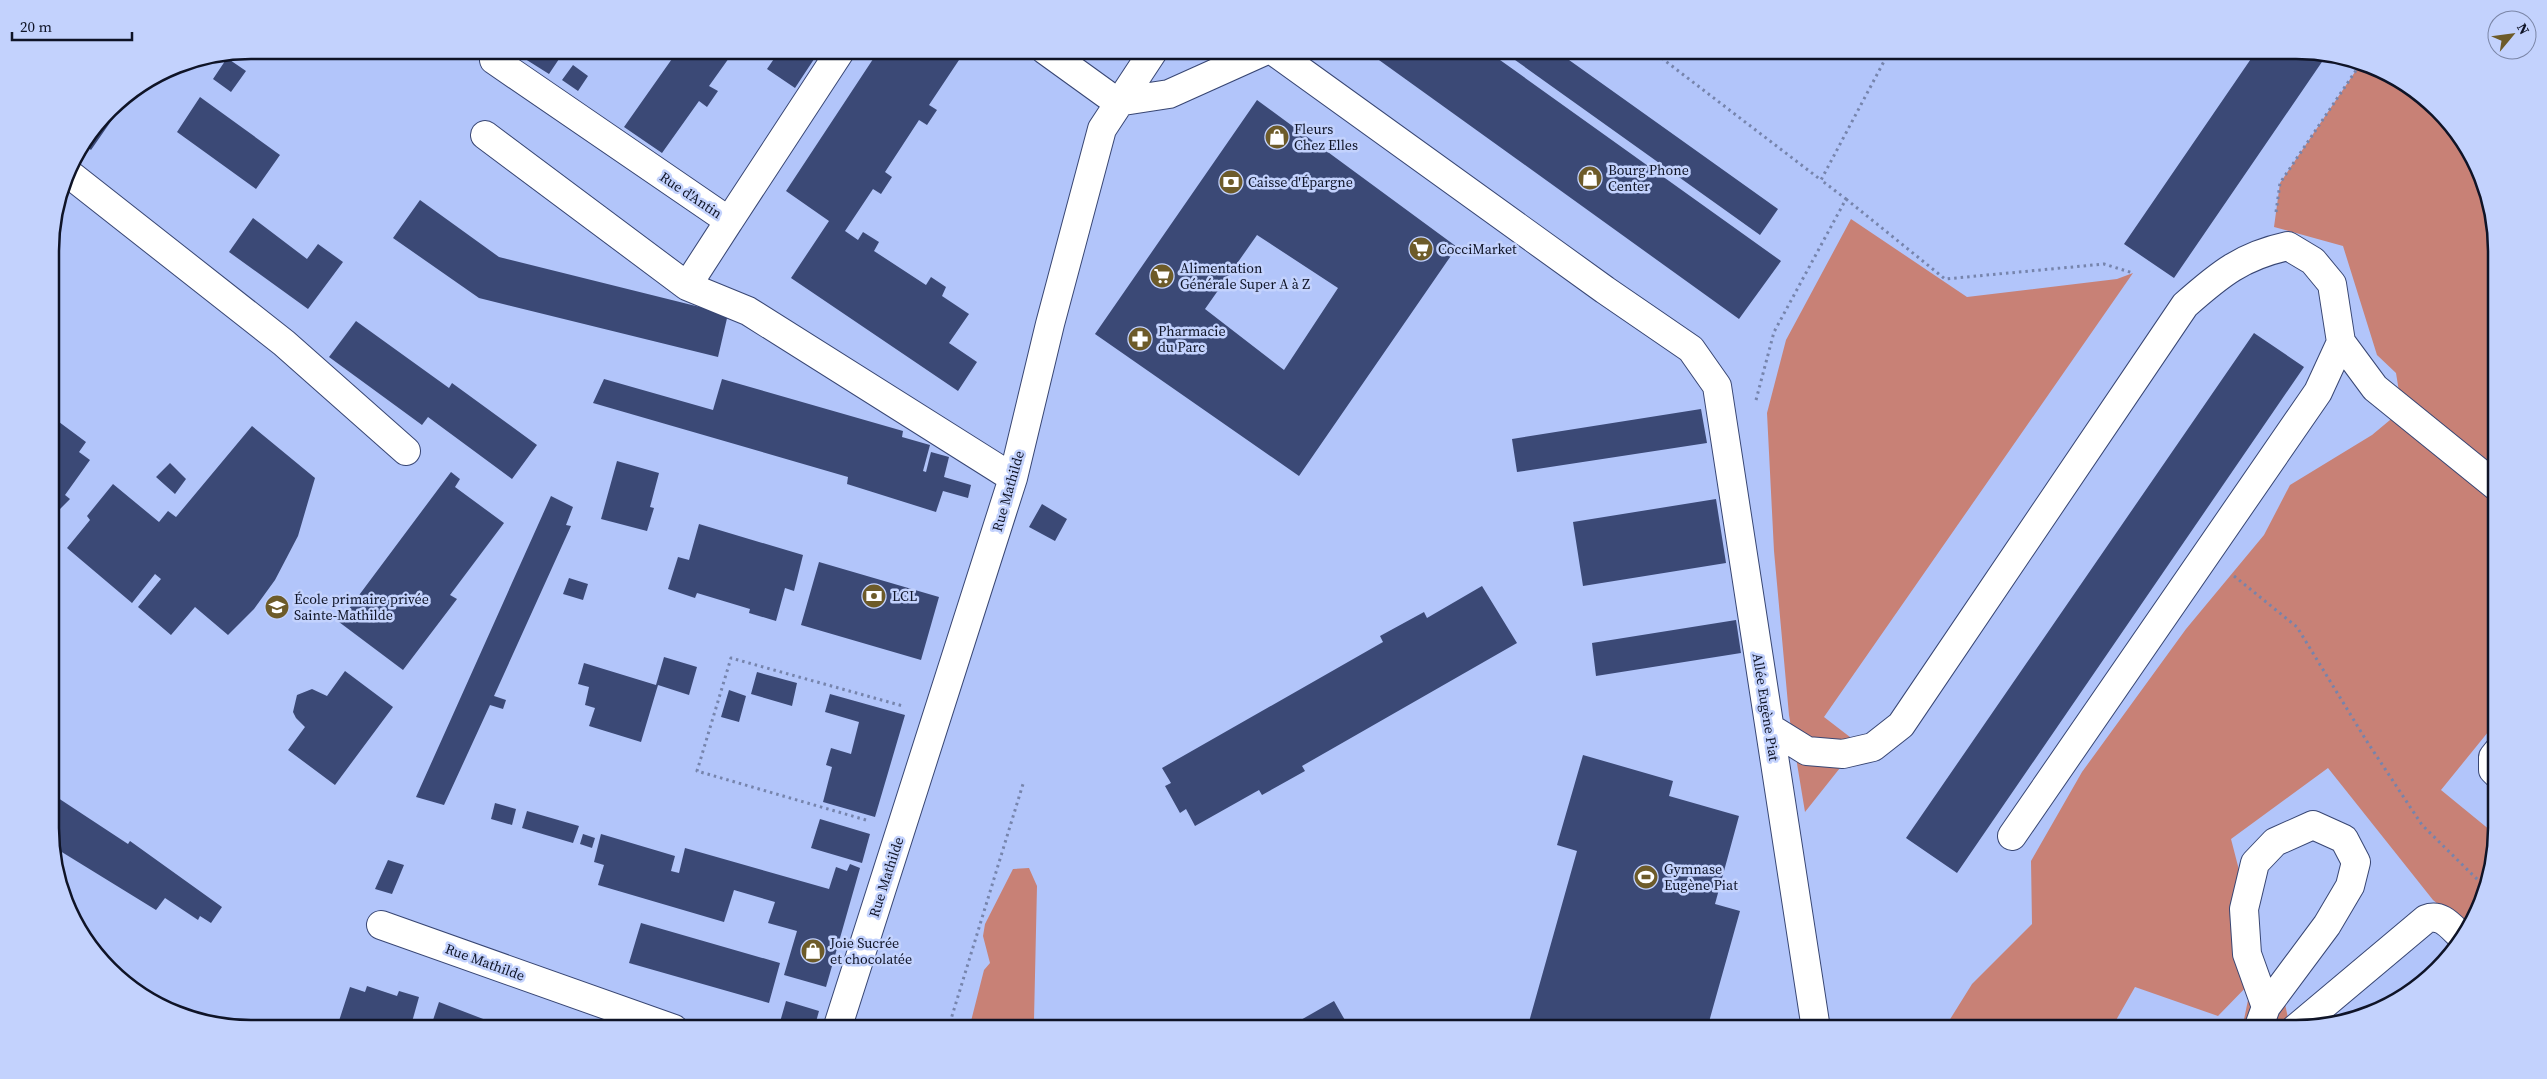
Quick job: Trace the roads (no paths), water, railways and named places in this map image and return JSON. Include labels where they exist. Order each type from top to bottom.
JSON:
[{"type":"street","name":"Rue d'Antin","points":[[495,59],[728,221],[835,59]]},
{"type":"street","points":[[1057,59],[1117,102],[1169,94],[1247,59]]},
{"type":"street","name":"Rue Mathilde","points":[[840,1020],[1013,478],[1050,324],[1102,129],[1117,102],[1148,59]]},
{"type":"street","name":"Allée Eugène Piat","points":[[1284,59],[1589,279],[1691,349],[1717,386],[1815,1020]]},
{"type":"street","points":[[485,135],[687,286],[748,311],[1013,478]]},
{"type":"street","points":[[73,177],[284,343],[406,451]]},
{"type":"street","points":[[687,286],[728,221]]},
{"type":"street","points":[[1770,728],[1807,751],[1843,754],[1873,746],[1901,725],[2185,305],[2217,276],[2259,253],[2288,246],[2313,261],[2332,284],[2341,342],[2375,388],[2488,480]]},
{"type":"street","points":[[2012,836],[2318,392],[2341,342]]},
{"type":"street","points":[[2313,825],[2344,839],[2356,862],[2350,886],[2327,925],[2262,1018],[2247,954],[2244,909],[2255,863],[2275,842],[2313,825]]},
{"type":"street","points":[[2306,1020],[2426,919],[2434,916],[2444,919],[2457,932]]},
{"type":"street","name":"Rue Mathilde","points":[[381,924],[649,1020]]},
{"type":"place","name":"Fleurs Chez Elles","points":[[1277,137]]},
{"type":"place","name":"Bourg Phone Center","points":[[1590,178]]},
{"type":"place","name":"Caisse d'Épargne","points":[[1231,182]]},
{"type":"place","name":"CocciMarket","points":[[1421,249]]},
{"type":"place","name":"Alimentation Générale Super A à Z","points":[[1162,276]]},
{"type":"place","name":"Pharmacie du Parc","points":[[1140,339]]},
{"type":"place","name":"LCL","points":[[874,596]]},
{"type":"place","name":"École primaire privée Sainte-Mathilde","points":[[277,607]]},
{"type":"place","name":"Gymnase Eugène Piat","points":[[1646,877]]},
{"type":"place","name":"Joie Sucrée et chocolatée","points":[[813,951]]}]
